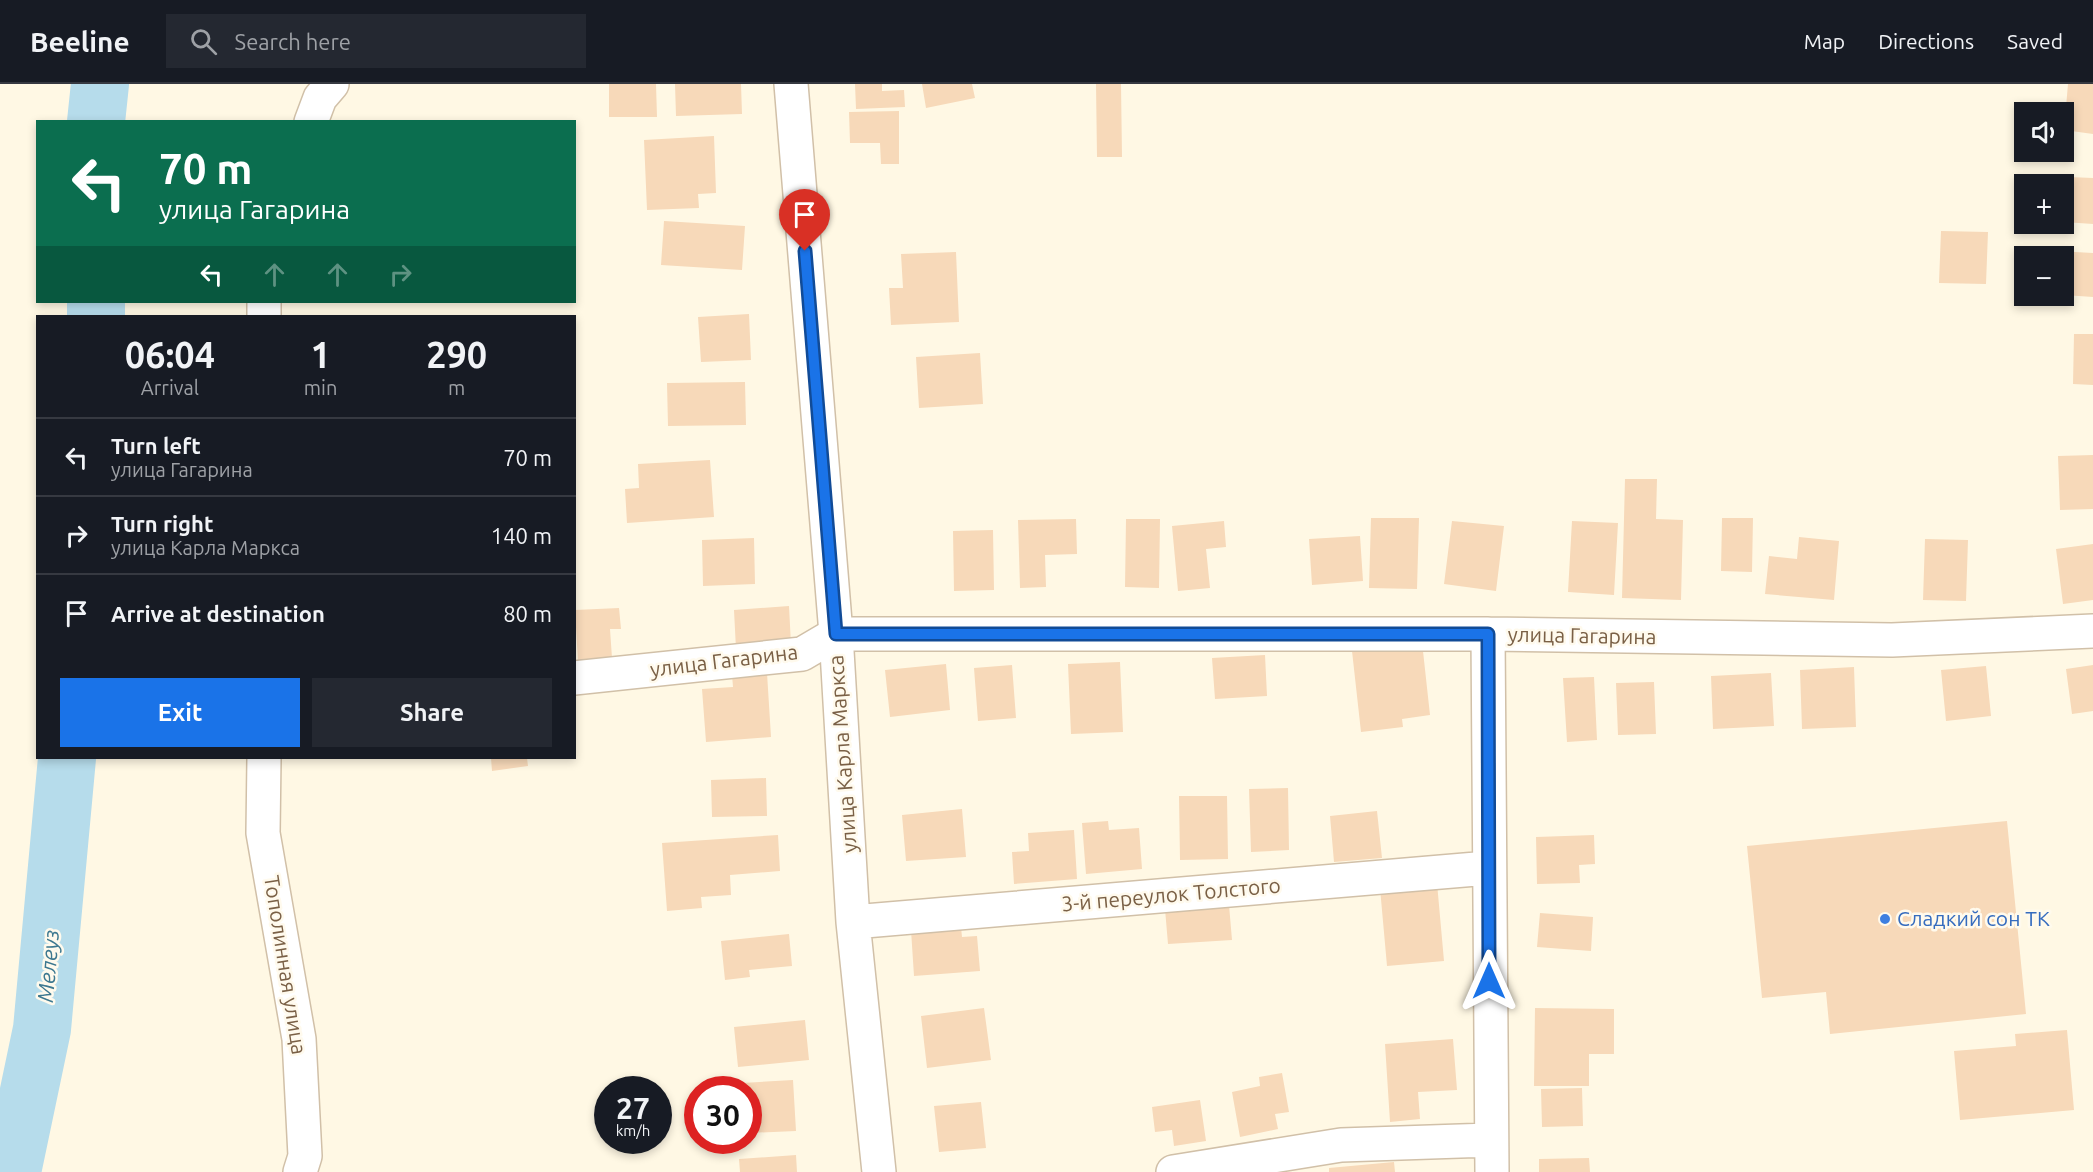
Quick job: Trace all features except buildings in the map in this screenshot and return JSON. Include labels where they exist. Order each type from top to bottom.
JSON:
[{"type":"street","points":[[312,120],[320,98],[332,84]]},
{"type":"street","name":"улица Карла Маркса","points":[[791,84],[836,634],[853,922],[879,1172]]},
{"type":"street","name":"улица Гагарина","points":[[576,678],[802,654],[836,634],[1488,634],[1892,640],[2093,631]]},
{"type":"street","points":[[1488,634],[1492,1172]]},
{"type":"street","name":"Тополинная улица","points":[[264,759],[263,833],[299,1039],[305,1156],[300,1172]]},
{"type":"street","name":"3-й переулок Толстого","points":[[853,922],[1488,868]]},
{"type":"street","points":[[1173,1172],[1341,1145],[1490,1140]]},
{"type":"waterway","name":"Мелеуз","points":[[96,120],[100,84]]},
{"type":"waterway","name":"Мелеуз","points":[[96,303],[96,315]]},
{"type":"waterway","name":"Мелеуз","points":[[12,1172],[42,1029],[67,759]]},
{"type":"place","name":"Сладкий сон ТК","points":[[1885,919]]},
{"type":"route","points":[[805,251],[836,634],[1488,634],[1489,981]]}]
